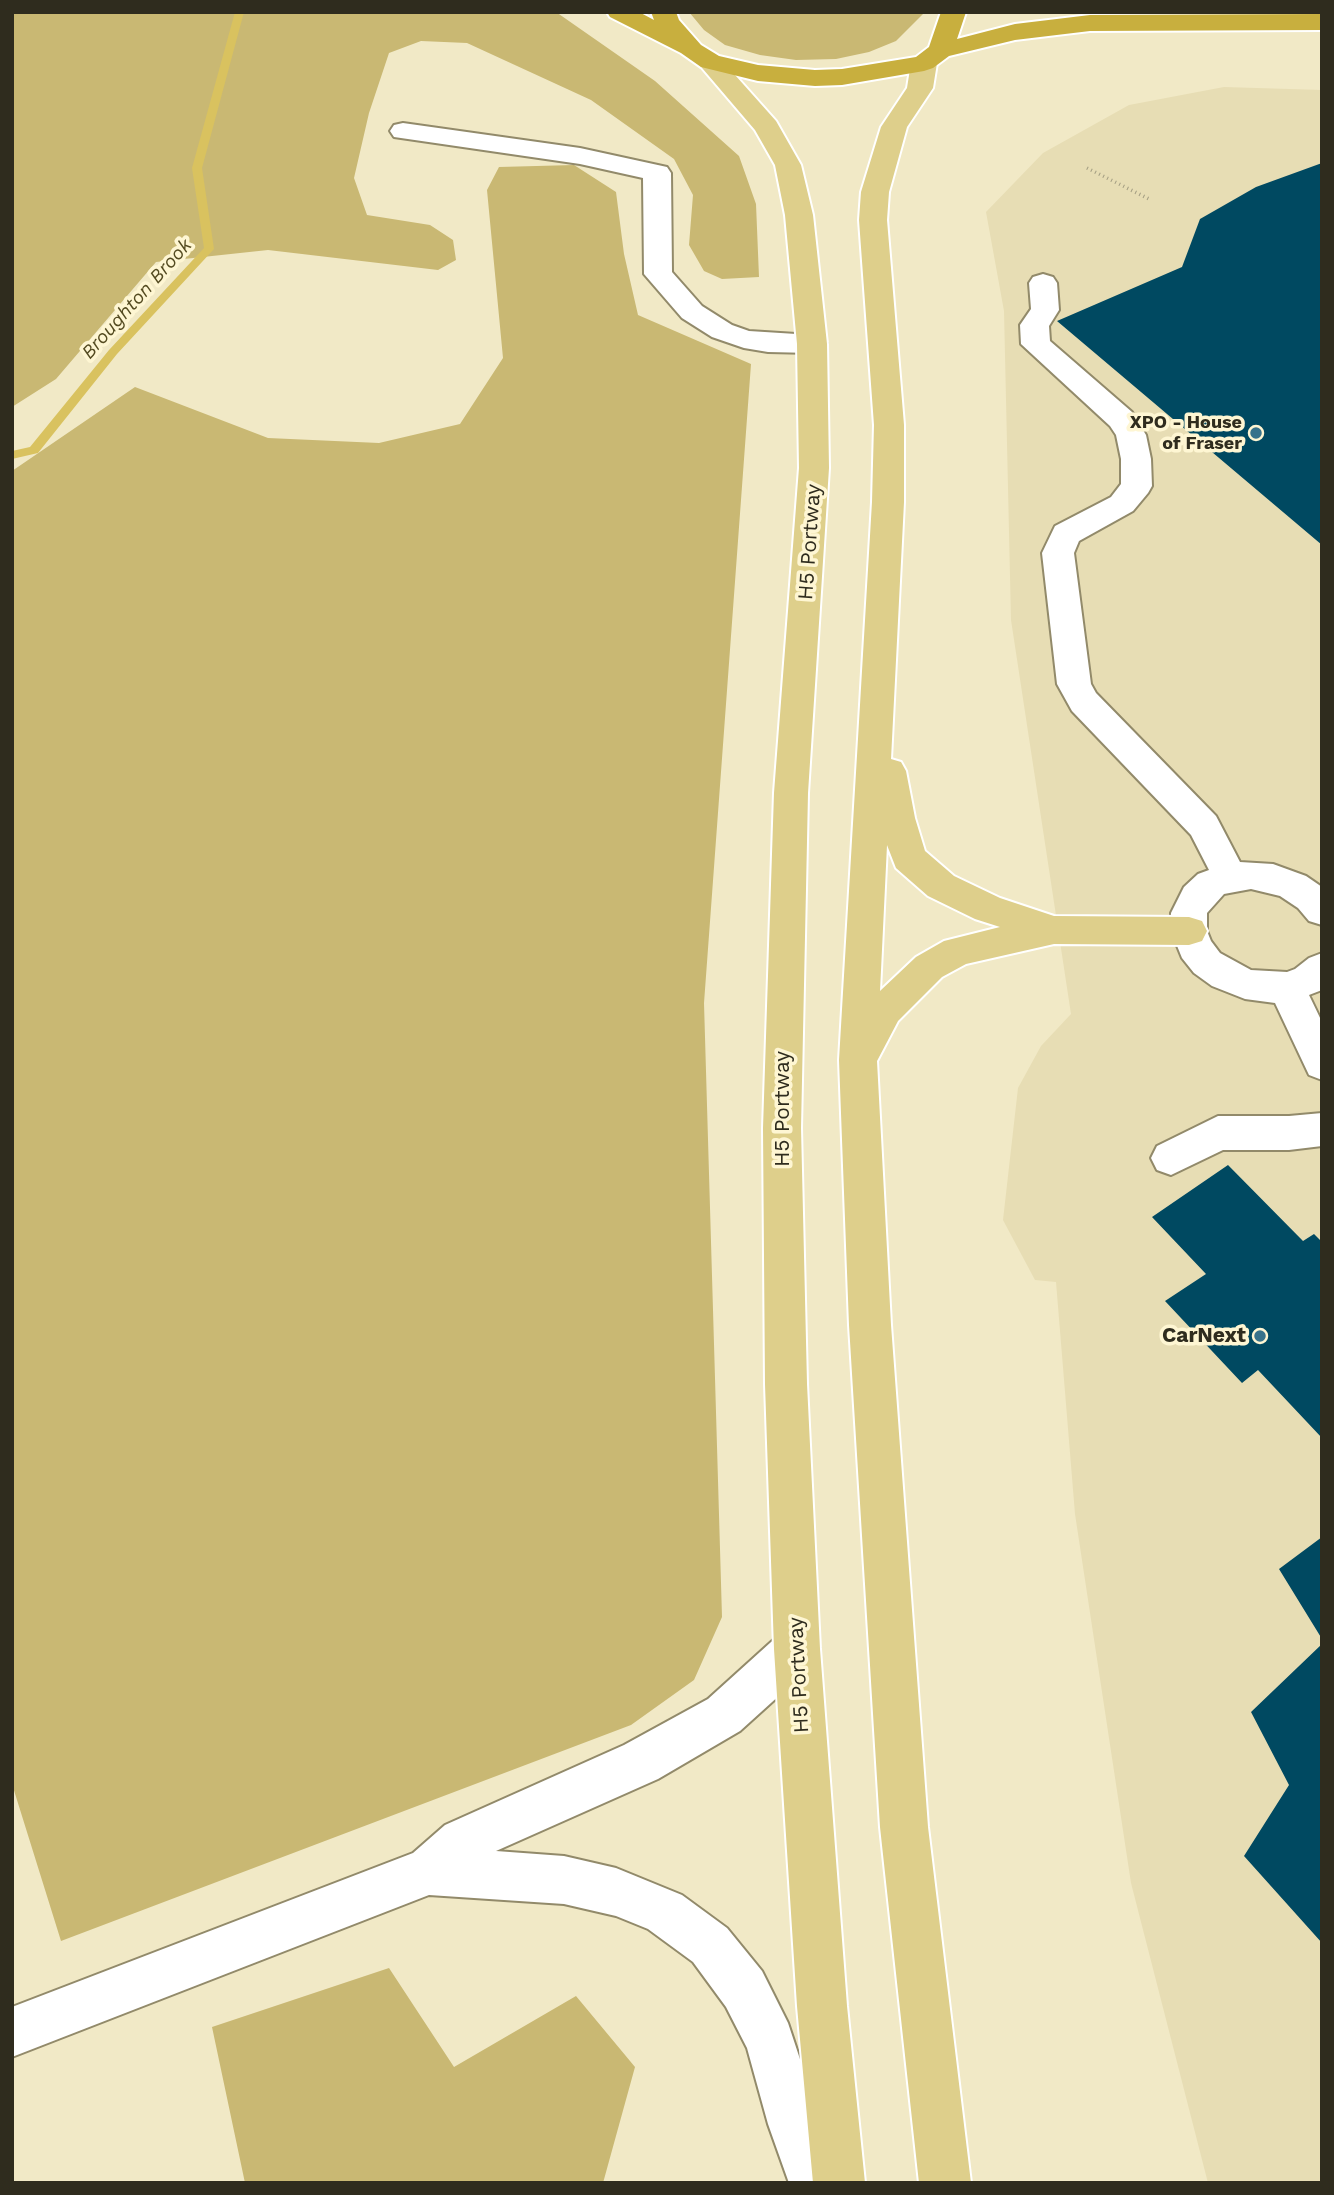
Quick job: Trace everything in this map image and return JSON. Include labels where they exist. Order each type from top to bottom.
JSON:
[{"type":"highway","points":[[618,12],[701,56],[758,74],[815,78],[842,77],[932,57],[1015,32],[1090,23],[1322,22]]},
{"type":"highway","points":[[663,12],[667,22],[701,56]]},
{"type":"highway","points":[[932,57],[954,12]]},
{"type":"main road","name":"H5 Portway","points":[[701,56],[767,127],[789,164],[799,215],[812,344],[814,468],[791,793],[782,1128],[786,1384],[797,1649],[821,2006],[839,2183]]},
{"type":"main road","points":[[932,57],[920,88],[894,127],[875,192],[873,220],[889,425],[888,502],[858,1060],[871,1353],[904,1827],[946,2183]]},
{"type":"main road","points":[[878,701],[897,818],[909,858],[941,886],[988,909],[1054,930]]},
{"type":"main road","points":[[858,1060],[885,1010],[929,967],[957,950],[1054,930],[1189,931]]},
{"type":"street","points":[[403,131],[580,156],[657,173],[658,274],[692,312],[722,331],[744,339],[768,343],[812,344]]},
{"type":"street","points":[[1043,284],[1045,310],[1034,326],[1036,344],[1121,419],[1131,435],[1136,458],[1137,486],[1122,504],[1066,534],[1058,553],[1074,684],[1084,702],[1204,826],[1230,877]]},
{"type":"street","points":[[1318,901],[1273,878],[1251,875],[1230,877],[1211,884],[1197,897],[1189,913],[1189,931],[1201,955],[1225,975],[1245,984],[1266,988],[1287,987],[1308,979],[1322,968]]},
{"type":"street","points":[[1287,987],[1322,1064]]},
{"type":"street","points":[[1171,1158],[1218,1133],[1289,1133],[1322,1129]]},
{"type":"street","points":[[12,2032],[429,1871],[462,1842],[641,1762],[724,1715],[797,1649]]},
{"type":"street","points":[[429,1871],[564,1880],[616,1892],[666,1912],[710,1945],[744,1989],[770,2041],[794,2124],[815,2183]]},
{"type":"path","points":[[1087,169],[1151,200]]},
{"type":"shaded area","points":[[12,12],[556,12],[655,81],[739,156],[756,204],[759,277],[722,279],[704,271],[689,245],[693,195],[674,159],[591,100],[467,43],[421,41],[389,53],[369,113],[354,178],[367,215],[430,225],[453,240],[456,260],[438,270],[268,250],[156,262],[56,379],[12,407]]},
{"type":"shaded area","points":[[689,12],[925,12],[896,41],[869,52],[836,59],[796,60],[760,55],[725,45],[704,30]]},
{"type":"shaded area","points":[[1224,87],[1322,90],[1322,2183],[1208,2183],[1131,1883],[1075,1514],[1056,1282],[1035,1280],[1003,1220],[1018,1088],[1041,1046],[1071,1014],[1011,620],[1004,311],[986,212],[1043,153],[1129,105]]},
{"type":"shaded area","points":[[574,165],[616,192],[624,254],[638,315],[751,364],[704,1003],[722,1617],[694,1680],[631,1725],[61,1941],[12,1784],[12,471],[135,387],[268,438],[379,443],[460,424],[503,358],[487,190],[499,167]]},
{"type":"shaded area","points":[[389,1968],[454,2067],[576,1996],[635,2067],[603,2183],[245,2183],[212,2027]]},
{"type":"building","name":"XPO - House of Fraser","points":[[1322,163],[1322,545],[1057,321],[1182,267],[1200,219],[1256,187]]},
{"type":"building","name":"CarNext","points":[[1228,1165],[1303,1241],[1314,1234],[1322,1242],[1322,1438],[1258,1370],[1242,1383],[1165,1301],[1206,1274],[1152,1217]]},
{"type":"building","points":[[1322,1537],[1322,1639],[1279,1569]]},
{"type":"building","points":[[1322,1644],[1322,1943],[1244,1856],[1289,1785],[1251,1712]]},
{"type":"waterway","name":"Broughton Brook","points":[[12,455],[34,450],[113,352],[209,249],[197,168],[240,12]]},
{"type":"place","name":"XPO - House of Fraser","points":[[1256,433]]},
{"type":"place","name":"CarNext","points":[[1260,1336]]}]
